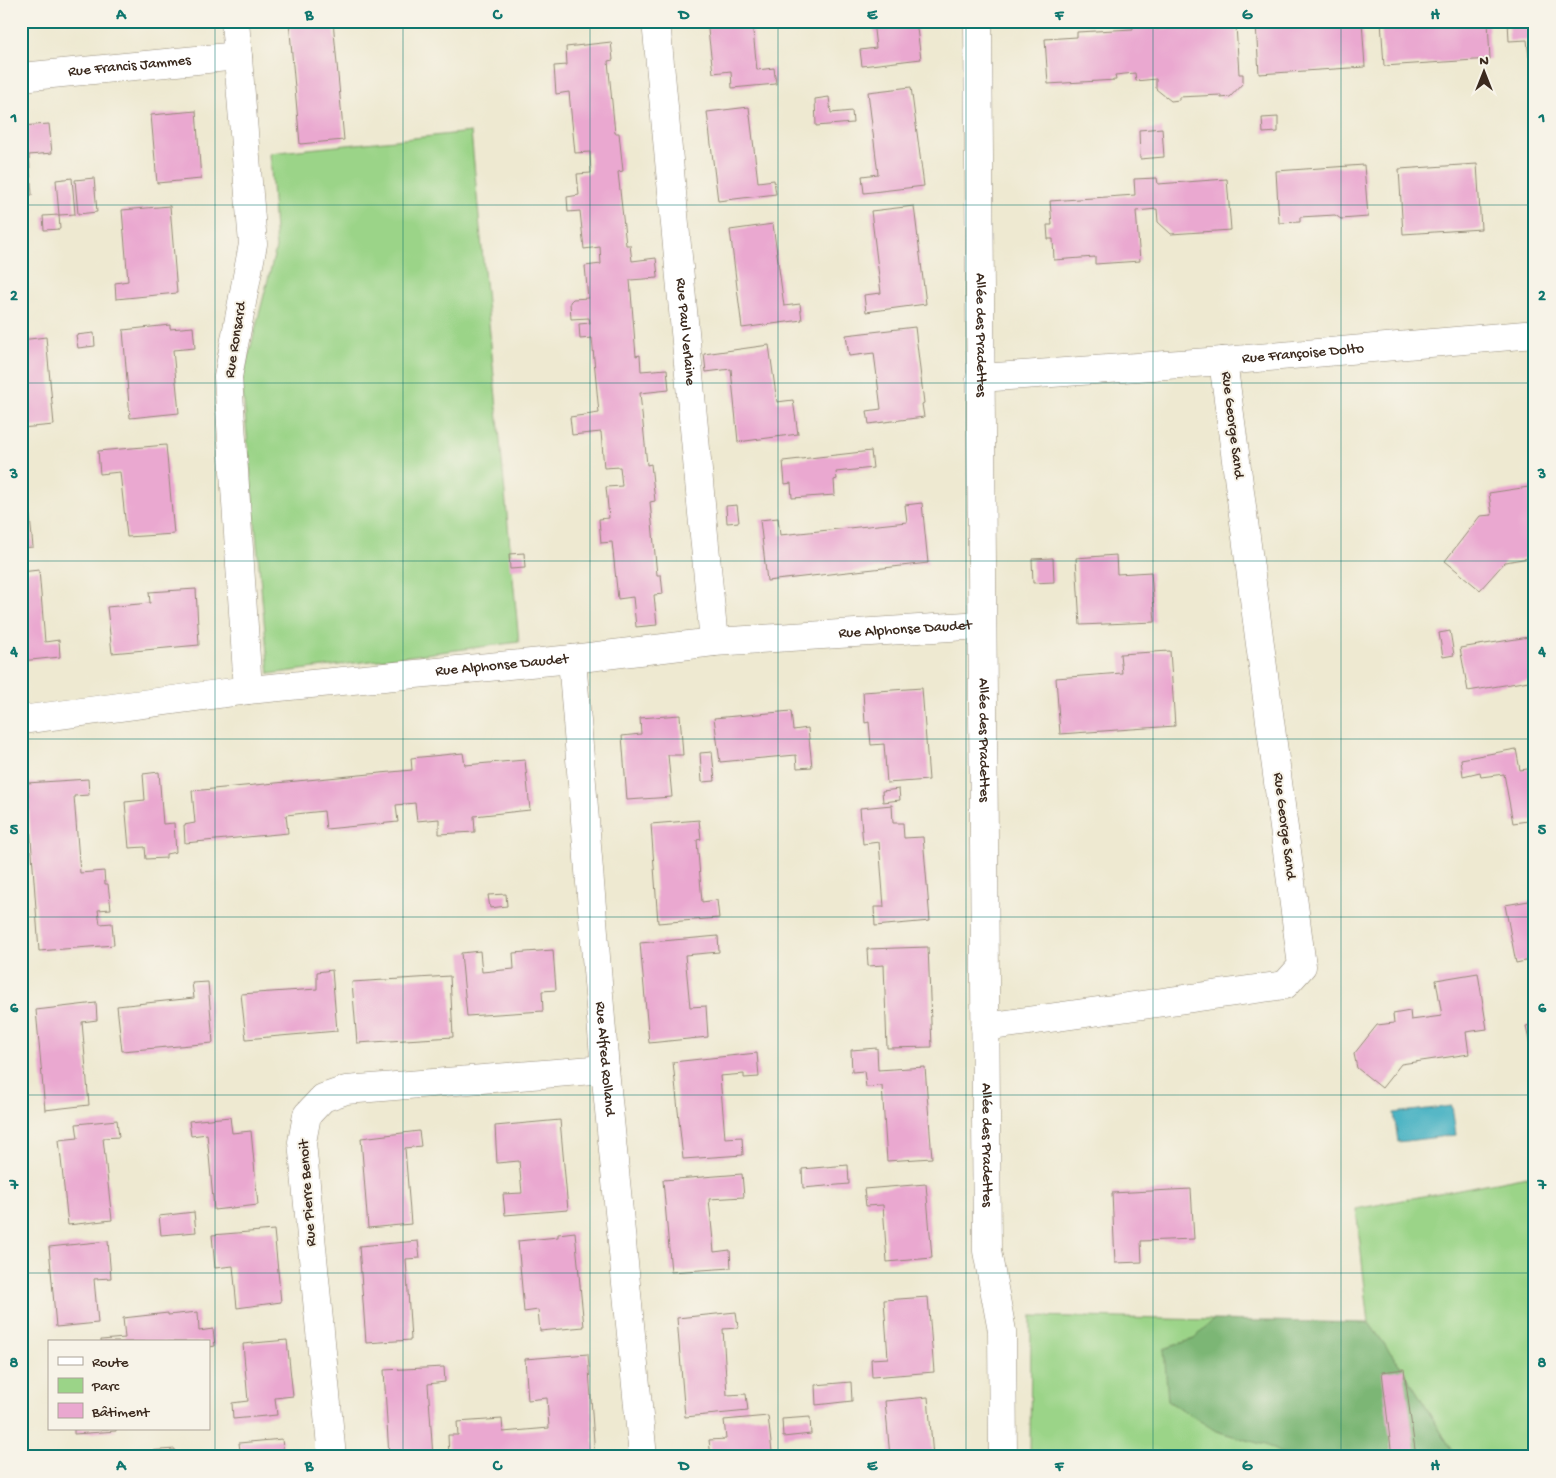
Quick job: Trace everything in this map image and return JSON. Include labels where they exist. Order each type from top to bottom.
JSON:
[{"type":"street","name":"Rue Ronsard","points":[[235,21],[253,244],[228,377],[248,690]]},
{"type":"street","name":"Rue Paul Verlaine","points":[[656,21],[714,642]]},
{"type":"street","name":"Allée des Pradettes","points":[[978,21],[987,1251],[1002,1331],[1002,1457]]},
{"type":"street","name":"Rue Francis Jammes","points":[[21,77],[238,56]]},
{"type":"street","name":"Rue Françoise Dolto","points":[[980,378],[1223,362],[1535,334]]},
{"type":"street","name":"Rue George Sand","points":[[985,1027],[1285,986],[1302,966],[1223,362]]},
{"type":"street","name":"Rue Alphonse Daudet","points":[[21,720],[248,690],[572,659],[714,642],[982,625]]},
{"type":"street","name":"Rue Alfred Rolland","points":[[572,659],[605,1070],[643,1457]]},
{"type":"street","name":"Rue Pierre Benoit","points":[[332,1457],[302,1142],[307,1115],[323,1098],[346,1090],[605,1070]]},
{"type":"green space","points":[[471,132],[519,642],[269,674],[242,381],[276,248],[270,153]]},
{"type":"green space","points":[[1527,1176],[1535,1219],[1535,1457],[1456,1457],[1406,1374],[1369,1323],[1356,1209]]},
{"type":"green space","points":[[1031,1316],[1213,1320],[1194,1339],[1164,1349],[1216,1431],[1265,1445],[1289,1457],[1030,1457]]},
{"type":"green space","points":[[1213,1320],[1369,1323],[1406,1374],[1456,1457],[1289,1457],[1265,1445],[1216,1431],[1168,1401],[1164,1349],[1194,1339]]},
{"type":"water","points":[[1452,1106],[1456,1135],[1398,1142],[1394,1113]]},
{"type":"building","points":[[21,21],[39,21],[39,23],[21,25]]},
{"type":"building","points":[[289,21],[333,21],[344,140],[300,144]]},
{"type":"building","points":[[707,21],[752,21],[757,70],[774,68],[776,84],[732,88],[731,71],[713,73]]},
{"type":"building","points":[[873,21],[916,21],[921,59],[862,66],[860,50],[876,48]]},
{"type":"building","points":[[1132,21],[1156,21],[1156,29],[1236,25],[1239,74],[1243,74],[1243,83],[1230,97],[1221,98],[1221,95],[1179,97],[1179,100],[1171,101],[1156,89],[1156,79],[1136,81],[1135,73],[1115,75],[1116,80],[1048,84],[1045,39],[1077,37],[1077,32],[1133,29]]},
{"type":"building","points":[[1296,21],[1362,21],[1365,67],[1259,74],[1256,24]]},
{"type":"building","points":[[1381,21],[1488,21],[1490,59],[1384,66]]},
{"type":"building","points":[[1508,21],[1535,21],[1535,57],[1529,57],[1527,40],[1509,41]]},
{"type":"building","points":[[611,42],[613,60],[608,61],[615,133],[619,133],[623,171],[618,172],[626,245],[630,245],[632,261],[656,258],[658,276],[658,278],[630,280],[636,356],[640,355],[641,371],[667,369],[669,390],[640,393],[647,465],[651,464],[655,501],[650,502],[657,575],[661,575],[663,594],[654,595],[657,625],[636,627],[633,597],[618,599],[612,542],[601,543],[599,519],[609,518],[606,487],[622,486],[620,467],[604,468],[601,432],[572,435],[570,417],[599,413],[592,338],[580,339],[579,324],[590,323],[589,318],[571,319],[570,302],[573,299],[588,298],[585,266],[601,264],[600,247],[584,249],[580,211],[568,212],[567,197],[579,195],[577,174],[591,173],[590,152],[575,153],[569,92],[556,94],[554,66],[567,65],[566,47]]},
{"type":"building","points":[[911,87],[924,186],[864,193],[862,176],[878,174],[868,92]]},
{"type":"building","points":[[829,97],[831,113],[852,111],[853,123],[816,126],[815,99]]},
{"type":"building","points":[[749,107],[758,182],[774,180],[776,194],[718,201],[707,112]]},
{"type":"building","points":[[196,111],[201,179],[157,183],[151,115]]},
{"type":"building","points":[[1278,117],[1278,132],[1263,133],[1262,118]]},
{"type":"building","points":[[49,124],[52,153],[29,155],[32,195],[21,196],[21,126]]},
{"type":"building","points":[[1162,128],[1164,157],[1140,159],[1139,130]]},
{"type":"building","points":[[1477,164],[1481,229],[1403,234],[1399,169]]},
{"type":"building","points":[[1364,165],[1368,217],[1341,219],[1335,215],[1300,217],[1300,222],[1279,223],[1276,171]]},
{"type":"building","points":[[72,178],[75,214],[59,215],[56,180]]},
{"type":"building","points":[[94,178],[97,212],[78,214],[75,180]]},
{"type":"building","points":[[1157,178],[1158,184],[1227,179],[1231,230],[1171,234],[1158,222],[1157,209],[1136,211],[1140,261],[1095,264],[1095,257],[1054,260],[1053,239],[1048,239],[1047,225],[1052,225],[1050,201],[1135,195],[1134,179]]},
{"type":"building","points":[[170,206],[177,293],[116,299],[115,283],[128,281],[122,210]]},
{"type":"building","points":[[914,206],[926,304],[866,312],[864,295],[881,293],[871,211]]},
{"type":"building","points":[[59,215],[60,229],[44,230],[43,216]]},
{"type":"building","points":[[773,224],[784,306],[800,304],[802,320],[742,328],[730,230]]},
{"type":"building","points":[[170,325],[170,329],[193,327],[195,348],[173,350],[179,413],[130,418],[123,330]]},
{"type":"building","points":[[915,327],[924,417],[869,424],[867,411],[881,409],[874,353],[849,356],[846,335]]},
{"type":"building","points":[[94,333],[95,346],[78,348],[76,335]]},
{"type":"building","points":[[46,337],[54,425],[21,428],[21,340]]},
{"type":"building","points":[[769,345],[777,402],[793,400],[798,434],[738,442],[731,369],[706,372],[704,354]]},
{"type":"building","points":[[166,445],[174,534],[127,537],[120,472],[100,474],[98,451]]},
{"type":"building","points":[[871,451],[873,468],[836,472],[837,479],[834,480],[835,495],[792,498],[791,483],[785,484],[783,461]]},
{"type":"building","points":[[21,459],[24,459],[33,547],[21,548]]},
{"type":"building","points":[[1535,486],[1535,557],[1505,562],[1480,590],[1445,561],[1480,516],[1492,515],[1489,493]]},
{"type":"building","points":[[922,503],[928,563],[767,581],[760,520],[778,518],[780,535],[907,522],[905,505]]},
{"type":"building","points":[[737,505],[739,522],[727,523],[726,506]]},
{"type":"building","points":[[524,553],[525,568],[510,569],[509,554]]},
{"type":"building","points":[[1116,555],[1117,574],[1151,572],[1155,622],[1080,625],[1076,558]]},
{"type":"building","points":[[1053,558],[1054,582],[1033,583],[1032,559]]},
{"type":"building","points":[[39,570],[45,642],[59,640],[60,657],[21,661],[21,572]]},
{"type":"building","points":[[196,589],[199,645],[112,653],[107,607],[150,603],[149,592]]},
{"type":"building","points":[[1450,631],[1454,655],[1443,657],[1439,633]]},
{"type":"building","points":[[1535,636],[1535,680],[1468,691],[1460,648]]},
{"type":"building","points":[[1170,651],[1175,726],[1060,734],[1056,678],[1122,673],[1120,654]]},
{"type":"building","points":[[922,688],[929,780],[887,783],[884,744],[871,745],[869,722],[865,723],[863,692]]},
{"type":"building","points":[[791,711],[793,730],[808,728],[812,767],[797,768],[796,755],[720,762],[714,718]]},
{"type":"building","points":[[680,715],[683,755],[668,755],[672,797],[627,800],[622,736],[641,734],[640,718]]},
{"type":"building","points":[[1516,749],[1520,770],[1535,768],[1535,820],[1513,823],[1504,774],[1481,777],[1480,772],[1463,776],[1461,759]]},
{"type":"building","points":[[712,752],[715,781],[702,782],[700,753]]},
{"type":"building","points":[[463,753],[465,765],[525,760],[530,810],[474,816],[475,832],[439,834],[439,819],[417,821],[415,803],[396,805],[398,822],[326,829],[324,811],[286,815],[288,833],[185,843],[184,825],[195,823],[192,791],[412,770],[411,758]]},
{"type":"building","points":[[159,772],[163,824],[174,823],[176,852],[166,854],[166,858],[146,859],[145,847],[129,848],[125,802],[145,800],[143,774]]},
{"type":"building","points":[[88,779],[89,795],[74,796],[80,873],[104,871],[105,884],[108,884],[111,909],[98,910],[100,924],[112,923],[114,945],[39,951],[27,783]]},
{"type":"building","points":[[899,789],[900,800],[883,802],[882,791]]},
{"type":"building","points":[[892,805],[893,823],[903,823],[904,838],[923,837],[930,921],[875,926],[874,907],[884,907],[879,842],[863,844],[860,808]]},
{"type":"building","points":[[699,820],[701,839],[697,840],[702,902],[717,900],[719,918],[658,923],[651,824]]},
{"type":"building","points":[[506,894],[507,906],[490,908],[488,895]]},
{"type":"building","points":[[1535,900],[1535,959],[1516,963],[1505,905]]},
{"type":"building","points":[[718,936],[719,952],[685,955],[690,1007],[706,1006],[708,1037],[649,1043],[640,943]]},
{"type":"building","points":[[928,947],[932,1047],[887,1048],[884,965],[868,966],[867,949]]},
{"type":"building","points":[[553,950],[556,990],[542,991],[543,1011],[467,1016],[461,953],[480,951],[482,972],[514,969],[513,953]]},
{"type":"building","points":[[332,970],[337,1031],[246,1039],[241,994],[317,989],[317,972]]},
{"type":"building","points":[[1478,973],[1487,1029],[1466,1032],[1469,1054],[1401,1064],[1382,1088],[1357,1068],[1354,1054],[1377,1025],[1394,1023],[1393,1014],[1410,1011],[1411,1020],[1442,1016],[1436,980]]},
{"type":"building","points":[[450,976],[453,1037],[357,1043],[352,982]]},
{"type":"building","points":[[208,982],[213,1043],[122,1051],[117,1006],[194,998],[192,983]]},
{"type":"building","points":[[96,1003],[97,1020],[82,1022],[89,1105],[45,1110],[36,1010]]},
{"type":"building","points":[[1535,1024],[1535,1067],[1534,1067],[1526,1026]]},
{"type":"building","points":[[877,1048],[878,1070],[925,1067],[932,1158],[887,1161],[882,1086],[866,1087],[864,1071],[852,1072],[851,1050]]},
{"type":"building","points":[[757,1053],[759,1077],[744,1078],[744,1074],[720,1076],[725,1138],[742,1137],[743,1155],[683,1159],[673,1062]]},
{"type":"building","points":[[230,1117],[232,1133],[251,1131],[258,1205],[214,1210],[207,1134],[191,1136],[189,1121]]},
{"type":"building","points":[[117,1120],[119,1137],[103,1138],[112,1220],[68,1225],[59,1140],[78,1138],[76,1124]]},
{"type":"building","points":[[560,1120],[568,1210],[505,1215],[503,1194],[522,1193],[519,1161],[497,1163],[495,1126]]},
{"type":"building","points":[[419,1131],[421,1146],[405,1148],[411,1224],[368,1228],[361,1138]]},
{"type":"building","points":[[848,1165],[849,1184],[803,1188],[802,1169]]},
{"type":"building","points":[[742,1174],[744,1197],[709,1199],[714,1252],[730,1250],[731,1268],[671,1272],[663,1180]]},
{"type":"building","points":[[926,1184],[932,1258],[887,1262],[883,1205],[866,1206],[864,1189]]},
{"type":"building","points":[[1191,1189],[1194,1239],[1141,1241],[1142,1262],[1115,1263],[1112,1193]]},
{"type":"building","points":[[194,1212],[196,1232],[161,1235],[159,1216]]},
{"type":"building","points":[[274,1230],[281,1302],[237,1308],[233,1266],[215,1268],[212,1235]]},
{"type":"building","points":[[575,1232],[584,1327],[540,1331],[538,1310],[524,1312],[518,1241],[558,1237],[558,1234]]},
{"type":"building","points":[[108,1241],[111,1278],[94,1279],[98,1323],[56,1327],[49,1247]]},
{"type":"building","points":[[418,1241],[420,1258],[406,1259],[411,1340],[366,1343],[359,1246]]},
{"type":"building","points":[[928,1297],[934,1372],[872,1377],[871,1359],[888,1358],[884,1300]]},
{"type":"building","points":[[198,1312],[199,1331],[213,1329],[215,1346],[210,1347],[210,1340],[101,1340],[125,1338],[123,1318],[168,1313],[168,1315]]},
{"type":"building","points":[[736,1312],[738,1328],[723,1329],[727,1395],[746,1394],[748,1411],[685,1417],[677,1318]]},
{"type":"building","points":[[287,1340],[293,1396],[275,1398],[277,1415],[233,1419],[232,1403],[248,1401],[243,1344]]},
{"type":"building","points":[[588,1354],[595,1457],[449,1457],[448,1435],[458,1435],[457,1422],[502,1419],[503,1432],[549,1428],[547,1398],[528,1400],[525,1359]]},
{"type":"building","points":[[444,1367],[445,1382],[428,1384],[433,1457],[389,1457],[384,1370]]},
{"type":"building","points":[[1404,1369],[1416,1457],[1392,1457],[1382,1372]]},
{"type":"building","points":[[851,1382],[852,1401],[816,1405],[815,1385]]},
{"type":"building","points":[[928,1397],[933,1457],[890,1457],[885,1401]]},
{"type":"building","points":[[768,1416],[772,1452],[753,1454],[753,1457],[711,1457],[709,1440],[726,1439],[724,1420]]},
{"type":"building","points":[[810,1417],[811,1434],[783,1437],[782,1419]]},
{"type":"building","points":[[74,1430],[116,1430],[116,1431],[74,1434]]},
{"type":"building","points":[[282,1439],[284,1457],[241,1457],[239,1443]]},
{"type":"building","points":[[175,1449],[175,1457],[147,1457],[147,1451]]}]
